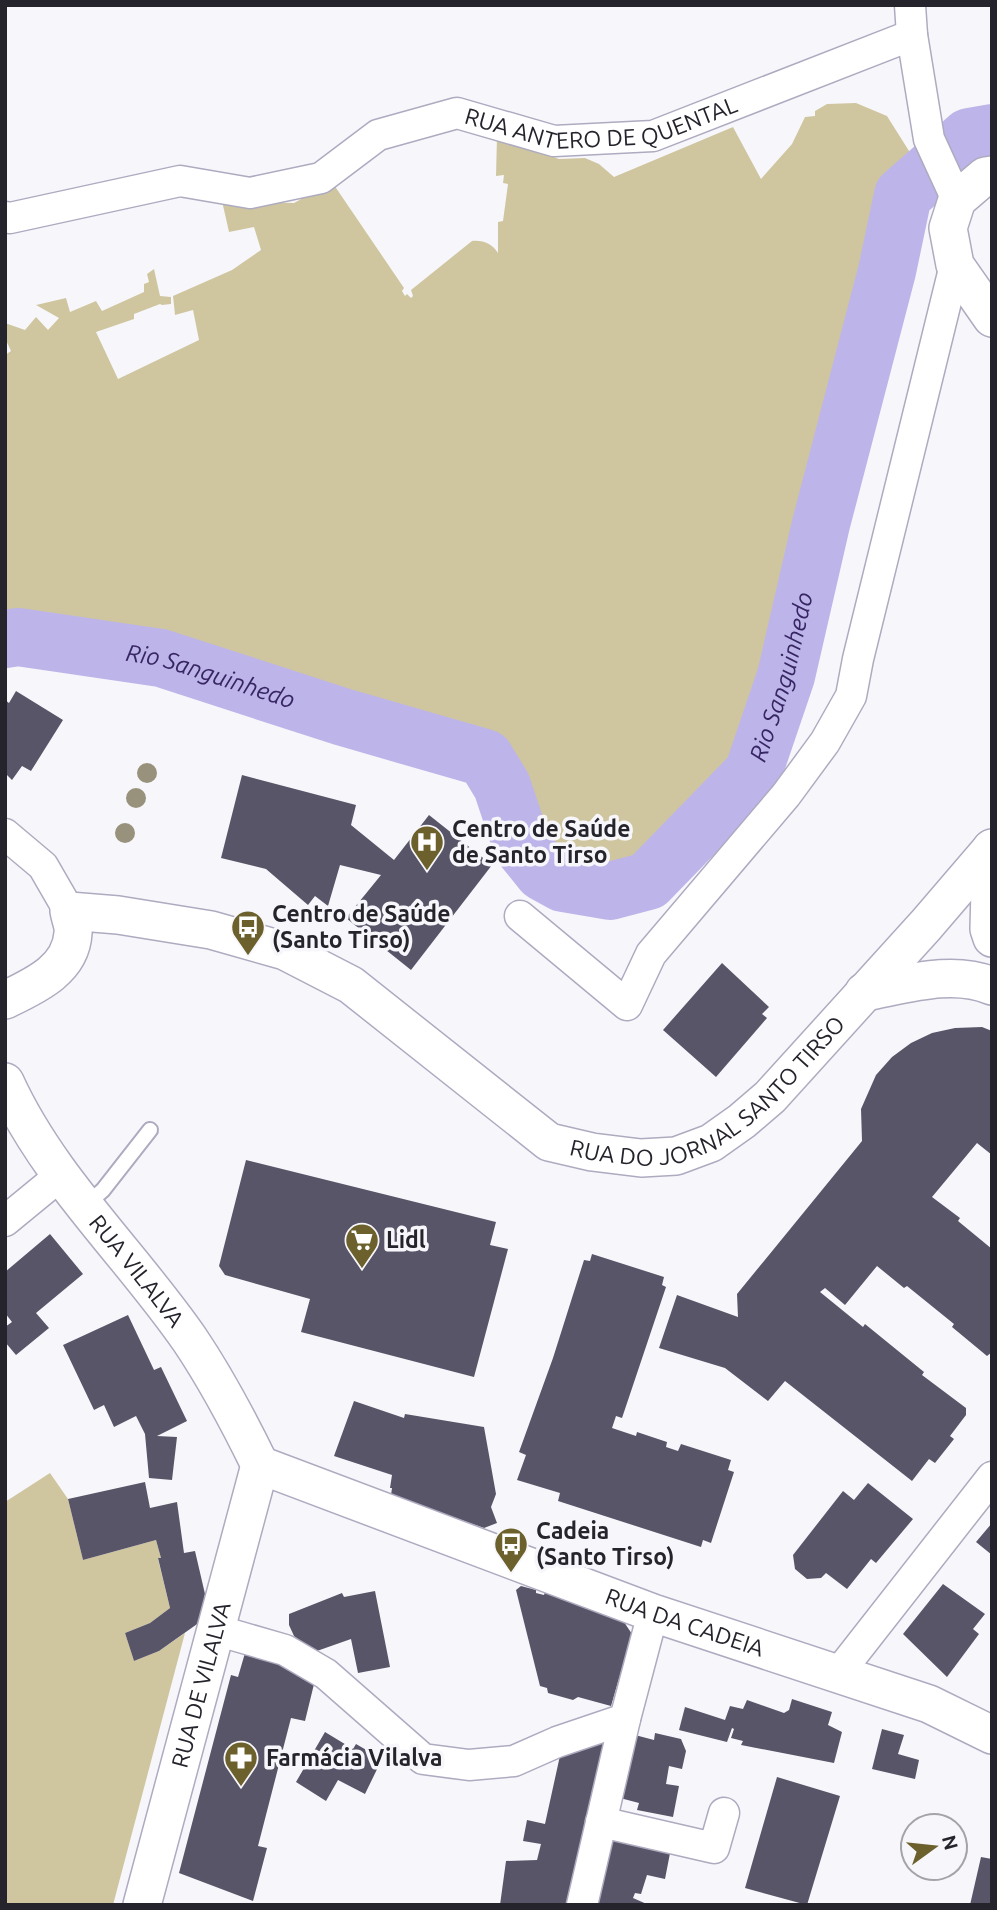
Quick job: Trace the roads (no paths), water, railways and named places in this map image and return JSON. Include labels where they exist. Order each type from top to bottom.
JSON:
[{"type":"street","points":[[910,5],[912,35],[929,139],[953,190],[948,228],[955,265],[992,318]]},
{"type":"street","name":"RUA ANTERO DE QUENTAL","points":[[5,217],[180,181],[250,193],[321,178],[378,135],[457,113],[554,141],[653,136],[912,35]]},
{"type":"street","points":[[953,190],[992,175]]},
{"type":"street","points":[[520,916],[627,1005],[651,954],[777,805],[825,743],[851,696],[955,265]]},
{"type":"street","points":[[5,834],[43,866],[69,911],[73,933],[66,959],[42,982],[5,1000]]},
{"type":"street","points":[[992,848],[989,929],[992,938]]},
{"type":"street","name":"RUA DO JORNAL SANTO TIRSO","points":[[69,911],[118,915],[211,930],[285,951],[351,985],[550,1142],[592,1152],[641,1158],[677,1156],[711,1143],[770,1097],[992,848]]},
{"type":"street","points":[[864,992],[933,979],[957,979],[992,986]]},
{"type":"street","name":"RUA VILALVA","points":[[5,1082],[19,1112],[61,1175],[190,1339],[231,1405],[260,1465]]},
{"type":"street","points":[[5,1221],[61,1175]]},
{"type":"street","name":"RUA DA CADEIA","points":[[260,1465],[653,1613],[929,1704],[992,1735]]},
{"type":"street","name":"RUA DE VILALVA","points":[[142,1905],[260,1465]]},
{"type":"street","points":[[837,1675],[992,1477]]},
{"type":"street","points":[[582,1905],[625,1719],[653,1613]]},
{"type":"street","points":[[216,1630],[285,1650],[326,1674],[423,1759],[469,1765],[514,1761],[556,1742],[625,1719]]},
{"type":"street","points":[[601,1822],[714,1848],[724,1813]]},
{"type":"lane","points":[[85,1206],[103,1189],[150,1130]]},
{"type":"waterway","name":"Rio Sanguinhedo","points":[[5,639],[18,637],[161,658],[343,717],[485,758],[502,786],[522,846],[543,872],[563,883],[610,891],[648,881],[753,773],[786,676],[821,524],[887,271],[903,195],[969,137],[992,133]]},
{"type":"place","name":"Centro de Saúde de Santo Tirso","points":[[427,872]]},
{"type":"place","name":"Centro de Saúde (Santo Tirso)","points":[[248,957]]},
{"type":"place","name":"Lidl","points":[[362,1270]]},
{"type":"place","name":"Cadeia (Santo Tirso)","points":[[511,1574]]},
{"type":"place","name":"Farmácia Vilalva","points":[[241,1788]]}]
